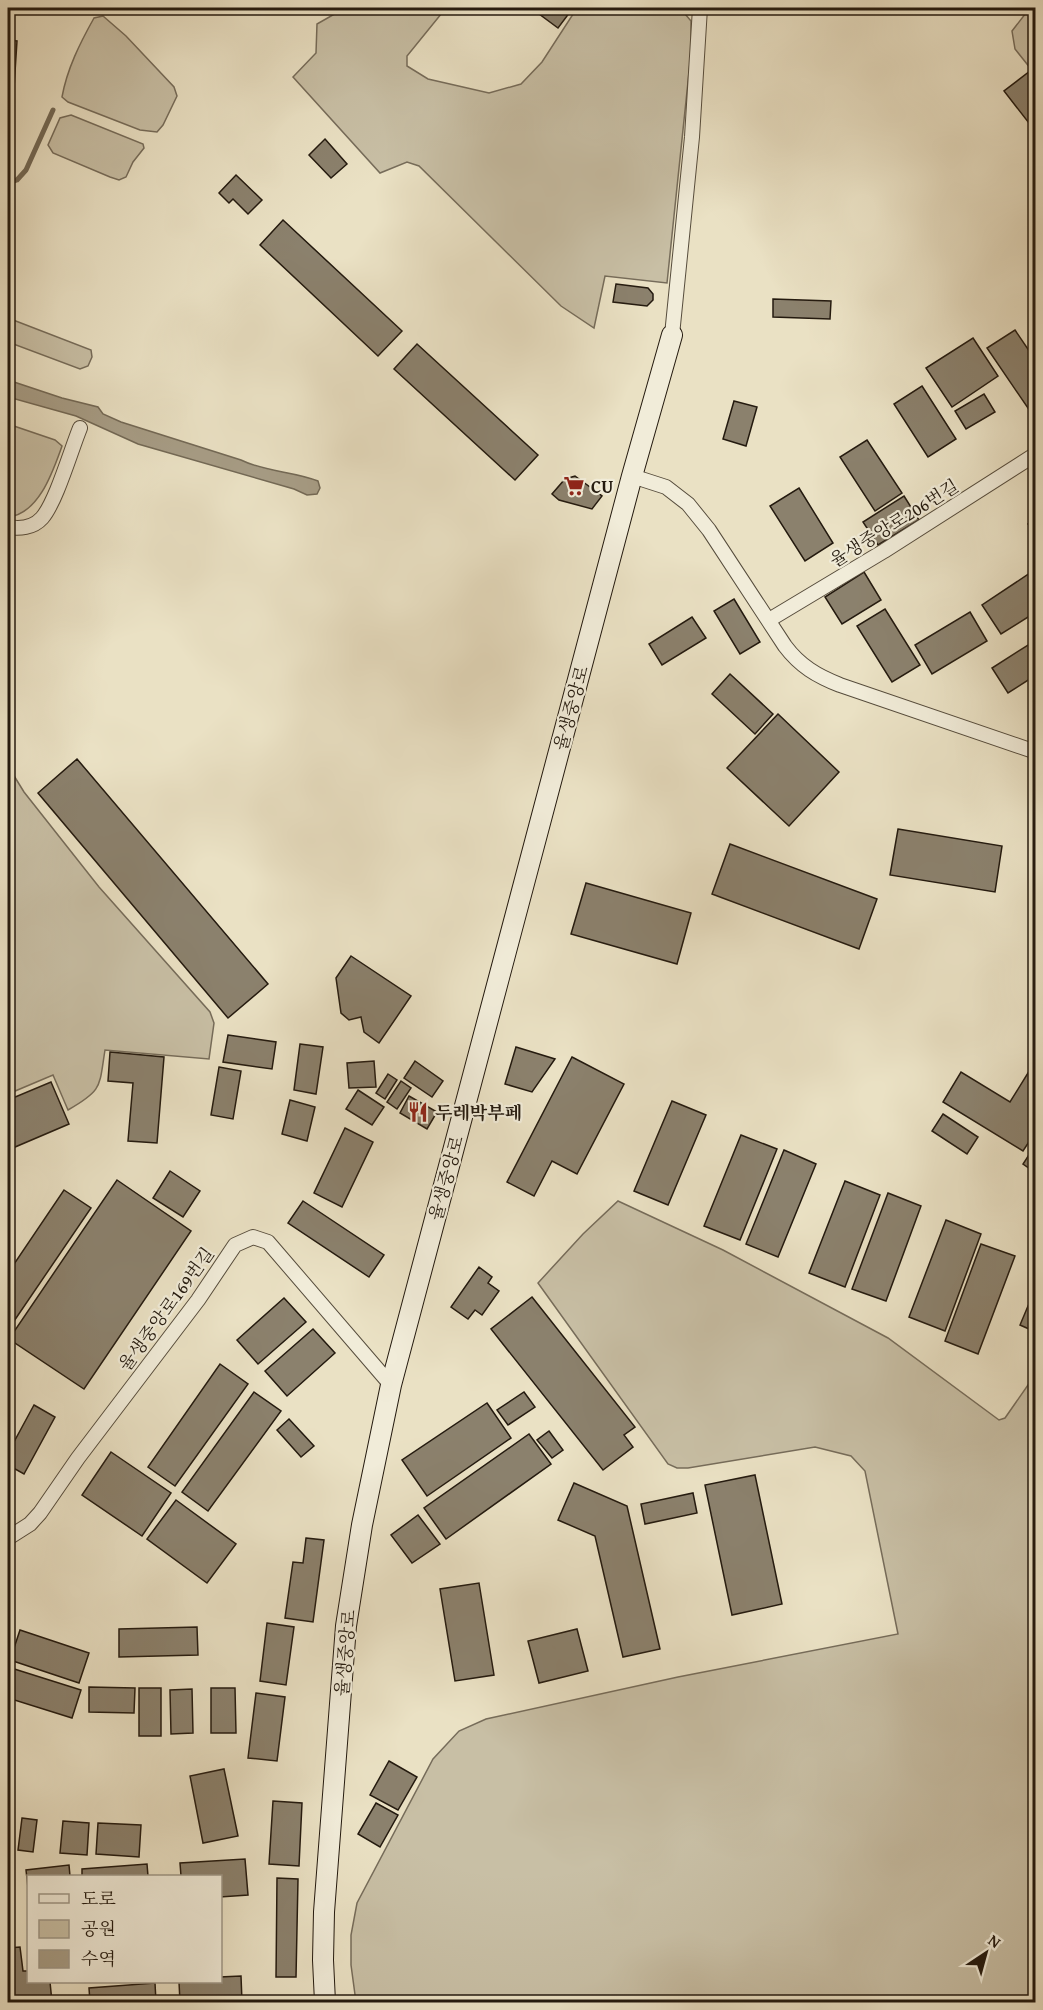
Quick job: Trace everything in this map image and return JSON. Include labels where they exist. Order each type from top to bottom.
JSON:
[{"type":"street","points":[[672,335],[692,137],[696,9]]},
{"type":"street","name":"율생중앙로","points":[[325,2002],[324,1912],[346,1626],[362,1525],[391,1385],[632,476],[672,335]]},
{"type":"street","points":[[8,527],[22,529],[41,520],[52,501],[80,428]]},
{"type":"street","name":"율생중앙로206번길","points":[[769,620],[911,534],[1035,454]]},
{"type":"street","points":[[632,476],[666,487],[688,504],[709,530],[794,658],[822,677],[1035,754]]},
{"type":"street","name":"율생중앙로169번길","points":[[8,1538],[30,1524],[40,1513],[78,1458],[198,1300],[235,1245],[253,1237],[268,1242],[391,1385]]},
{"type":"green space","points":[[345,8],[446,8],[407,56],[407,66],[428,79],[489,93],[521,84],[542,62],[577,8],[680,8],[691,21],[691,53],[667,283],[605,276],[594,328],[561,306],[419,166],[407,162],[380,173],[293,77],[316,53],[317,24]]},
{"type":"green space","points":[[1023,8],[1035,8],[1035,74],[1015,49],[1012,31],[1026,13]]},
{"type":"green space","points":[[103,16],[126,36],[174,87],[177,96],[163,125],[157,132],[140,130],[68,102],[62,97],[71,66],[84,37],[94,18]]},
{"type":"green space","points":[[71,115],[143,144],[144,148],[133,162],[126,177],[119,180],[53,153],[48,145],[60,118]]},
{"type":"green space","points":[[8,318],[91,350],[92,357],[88,366],[80,369],[8,342]]},
{"type":"green space","points":[[8,424],[55,440],[62,446],[49,479],[36,500],[19,514],[8,517]]},
{"type":"green space","points":[[8,766],[24,792],[99,887],[210,1012],[214,1023],[209,1059],[105,1050],[100,1080],[94,1092],[68,1110],[53,1075],[8,1094]]},
{"type":"green space","points":[[618,1201],[723,1250],[888,1338],[999,1420],[1005,1418],[1035,1375],[1035,1432],[1031,1443],[1032,1453],[1036,1458],[1035,2002],[356,2002],[351,1965],[351,1935],[357,1903],[433,1759],[459,1731],[486,1719],[678,1677],[898,1634],[865,1471],[851,1456],[815,1447],[688,1468],[677,1468],[668,1464],[538,1283],[583,1234]]},
{"type":"water","points":[[8,380],[98,407],[103,414],[121,422],[260,467],[318,481],[320,488],[317,494],[307,495],[294,489],[138,444],[76,416],[8,397]]},
{"type":"building","points":[[531,8],[573,8],[558,28]]},
{"type":"building","points":[[8,40],[17,41],[13,103],[8,102]]},
{"type":"building","points":[[1030,71],[1036,78],[1036,132],[1004,91]]},
{"type":"building","points":[[325,139],[347,164],[331,178],[309,155]]},
{"type":"building","points":[[236,175],[262,200],[248,214],[233,199],[229,203],[219,193]]},
{"type":"building","points":[[283,220],[402,331],[378,356],[260,245]]},
{"type":"building","points":[[616,284],[648,288],[653,294],[653,300],[647,306],[613,302]]},
{"type":"building","points":[[773,299],[831,301],[830,319],[773,317]]},
{"type":"building","points":[[1015,330],[1036,361],[1036,411],[1032,414],[987,348]]},
{"type":"building","points":[[973,338],[998,376],[952,407],[926,368]]},
{"type":"building","points":[[417,344],[538,455],[515,480],[394,369]]},
{"type":"building","points":[[922,386],[956,439],[928,457],[894,404]]},
{"type":"building","points":[[984,394],[995,412],[966,429],[955,411]]},
{"type":"building","points":[[734,401],[757,407],[746,446],[723,439]]},
{"type":"building","points":[[867,440],[902,493],[875,511],[840,457]]},
{"type":"building","name":"CU","points":[[575,476],[602,496],[592,509],[559,500],[552,494],[565,479]]},
{"type":"building","points":[[799,488],[833,543],[805,561],[770,506]]},
{"type":"building","points":[[904,496],[919,520],[878,545],[863,522]]},
{"type":"building","points":[[1036,519],[1036,535],[1028,524]]},
{"type":"building","points":[[1036,569],[1036,612],[1001,634],[982,605]]},
{"type":"building","points":[[864,572],[881,600],[842,624],[825,597]]},
{"type":"building","points":[[734,599],[760,642],[740,654],[714,611]]},
{"type":"building","points":[[885,609],[920,665],[892,682],[857,626]]},
{"type":"building","points":[[970,612],[987,641],[932,674],[915,645]]},
{"type":"building","points":[[692,617],[706,638],[662,665],[649,644]]},
{"type":"building","points":[[1036,640],[1036,675],[1008,693],[992,668]]},
{"type":"building","points":[[730,674],[773,714],[755,734],[712,694]]},
{"type":"building","points":[[778,714],[839,772],[789,826],[727,768]]},
{"type":"building","points":[[77,759],[268,984],[228,1018],[38,793]]},
{"type":"building","points":[[898,829],[1002,846],[995,892],[890,875]]},
{"type":"building","points":[[730,844],[877,899],[859,949],[712,894]]},
{"type":"building","points":[[586,883],[691,913],[677,964],[571,934]]},
{"type":"building","points":[[351,956],[411,996],[379,1043],[364,1032],[361,1017],[349,1020],[341,1013],[336,978]]},
{"type":"building","points":[[228,1035],[276,1042],[272,1069],[223,1062]]},
{"type":"building","points":[[300,1044],[323,1047],[316,1094],[294,1090]]},
{"type":"building","points":[[516,1047],[555,1059],[532,1092],[505,1084]]},
{"type":"building","points":[[110,1052],[164,1057],[157,1143],[128,1141],[133,1083],[108,1081]]},
{"type":"building","points":[[572,1057],[624,1084],[577,1174],[552,1161],[534,1196],[507,1182]]},
{"type":"building","points":[[1036,1060],[1036,1131],[1023,1151],[943,1102],[961,1072],[1010,1102]]},
{"type":"building","points":[[374,1061],[376,1087],[349,1088],[347,1063]]},
{"type":"building","points":[[415,1061],[443,1081],[432,1097],[404,1078]]},
{"type":"building","points":[[219,1067],[241,1071],[233,1119],[211,1115]]},
{"type":"building","points":[[388,1074],[397,1080],[385,1099],[376,1093]]},
{"type":"building","points":[[401,1081],[411,1088],[397,1109],[387,1102]]},
{"type":"building","points":[[51,1082],[69,1124],[8,1150],[8,1100]]},
{"type":"building","points":[[358,1090],[384,1107],[372,1125],[346,1109]]},
{"type":"building","name":"두레박부페","points":[[409,1096],[437,1112],[427,1129],[400,1113]]},
{"type":"building","points":[[290,1100],[315,1107],[307,1141],[282,1134]]},
{"type":"building","points":[[672,1101],[706,1115],[668,1205],[634,1191]]},
{"type":"building","points":[[943,1114],[978,1137],[967,1154],[932,1131]]},
{"type":"building","points":[[345,1128],[373,1142],[342,1207],[314,1193]]},
{"type":"building","points":[[741,1135],[777,1149],[740,1240],[704,1226]]},
{"type":"building","points":[[1036,1144],[1036,1173],[1023,1164]]},
{"type":"building","points":[[784,1150],[816,1164],[778,1257],[746,1244]]},
{"type":"building","points":[[170,1171],[200,1191],[183,1217],[153,1198]]},
{"type":"building","points":[[117,1180],[191,1231],[84,1389],[9,1339]]},
{"type":"building","points":[[845,1181],[880,1195],[845,1287],[809,1273]]},
{"type":"building","points":[[64,1190],[91,1208],[10,1327],[8,1325],[8,1273]]},
{"type":"building","points":[[888,1193],[921,1206],[886,1301],[852,1289]]},
{"type":"building","points":[[303,1201],[384,1255],[369,1277],[288,1223]]},
{"type":"building","points":[[946,1220],[981,1234],[945,1331],[909,1317]]},
{"type":"building","points":[[981,1244],[1015,1256],[978,1354],[945,1341]]},
{"type":"building","points":[[479,1267],[492,1277],[488,1283],[499,1291],[482,1315],[475,1310],[468,1319],[451,1307]]},
{"type":"building","points":[[1036,1287],[1036,1332],[1020,1325]]},
{"type":"building","points":[[532,1297],[635,1427],[624,1435],[633,1447],[603,1470],[491,1329]]},
{"type":"building","points":[[284,1298],[306,1322],[258,1364],[237,1340]]},
{"type":"building","points":[[313,1329],[335,1353],[287,1396],[265,1371]]},
{"type":"building","points":[[220,1364],[248,1384],[175,1486],[148,1467]]},
{"type":"building","points":[[254,1392],[281,1411],[208,1511],[182,1492]]},
{"type":"building","points":[[524,1392],[535,1407],[508,1425],[497,1410]]},
{"type":"building","points":[[487,1403],[511,1438],[427,1496],[402,1460]]},
{"type":"building","points":[[34,1405],[55,1417],[24,1474],[8,1465],[8,1453]]},
{"type":"building","points":[[289,1419],[314,1446],[301,1457],[277,1430]]},
{"type":"building","points":[[549,1431],[563,1450],[552,1458],[537,1440]]},
{"type":"building","points":[[529,1434],[551,1464],[446,1539],[424,1508]]},
{"type":"building","points":[[111,1452],[171,1493],[142,1536],[82,1495]]},
{"type":"building","points":[[755,1475],[782,1604],[732,1615],[705,1485]]},
{"type":"building","points":[[574,1483],[627,1506],[660,1649],[623,1657],[595,1536],[558,1520]]},
{"type":"building","points":[[693,1493],[697,1513],[645,1524],[641,1504]]},
{"type":"building","points":[[176,1500],[236,1544],[207,1583],[147,1539]]},
{"type":"building","points":[[418,1515],[440,1544],[412,1563],[391,1535]]},
{"type":"building","points":[[306,1538],[324,1540],[313,1622],[285,1618],[293,1562],[303,1563]]},
{"type":"building","points":[[479,1583],[494,1675],[455,1681],[440,1589]]},
{"type":"building","points":[[267,1623],[294,1627],[286,1685],[260,1681]]},
{"type":"building","points":[[197,1627],[198,1655],[119,1657],[119,1629]]},
{"type":"building","points":[[577,1629],[588,1671],[539,1683],[528,1641]]},
{"type":"building","points":[[20,1630],[89,1653],[79,1683],[10,1660]]},
{"type":"building","points":[[8,1667],[81,1690],[72,1718],[8,1698]]},
{"type":"building","points":[[89,1687],[135,1688],[134,1713],[89,1712]]},
{"type":"building","points":[[139,1688],[161,1688],[161,1736],[139,1736]]},
{"type":"building","points":[[211,1688],[235,1688],[236,1733],[211,1733]]},
{"type":"building","points":[[192,1689],[193,1733],[171,1734],[170,1690]]},
{"type":"building","points":[[256,1693],[285,1697],[277,1761],[248,1758]]},
{"type":"building","points":[[389,1761],[417,1777],[398,1810],[370,1795]]},
{"type":"building","points":[[224,1769],[238,1836],[203,1843],[190,1776]]},
{"type":"building","points":[[273,1801],[302,1803],[299,1866],[269,1864]]},
{"type":"building","points":[[376,1803],[398,1815],[380,1847],[358,1834]]},
{"type":"building","points":[[22,1818],[37,1820],[33,1852],[18,1850]]},
{"type":"building","points":[[63,1821],[89,1823],[87,1855],[60,1853]]},
{"type":"building","points":[[98,1823],[141,1825],[139,1857],[96,1854]]},
{"type":"building","points":[[245,1859],[248,1895],[222,1897],[222,1875],[181,1875],[180,1863]]},
{"type":"building","points":[[147,1864],[148,1875],[82,1875],[82,1869]]},
{"type":"building","points":[[69,1865],[70,1875],[27,1875],[27,1879],[26,1870]]},
{"type":"building","points":[[8,1876],[13,1931],[8,1931]]},
{"type":"building","points":[[277,1878],[298,1879],[296,1977],[276,1977]]},
{"type":"building","points":[[20,1947],[23,1971],[27,1971],[27,1983],[50,1983],[52,2002],[8,2002],[8,1948]]},
{"type":"building","points":[[241,1976],[242,2002],[180,2002],[179,1983],[222,1983],[222,1977]]},
{"type":"building","points":[[155,1983],[156,2002],[90,2002],[89,1988]]},
{"type":"waterway","points":[[8,183],[17,180],[26,170],[53,110]]},
{"type":"place","name":"CU","points":[[574,486]]},
{"type":"place","name":"두레박부페","points":[[418,1112]]}]
